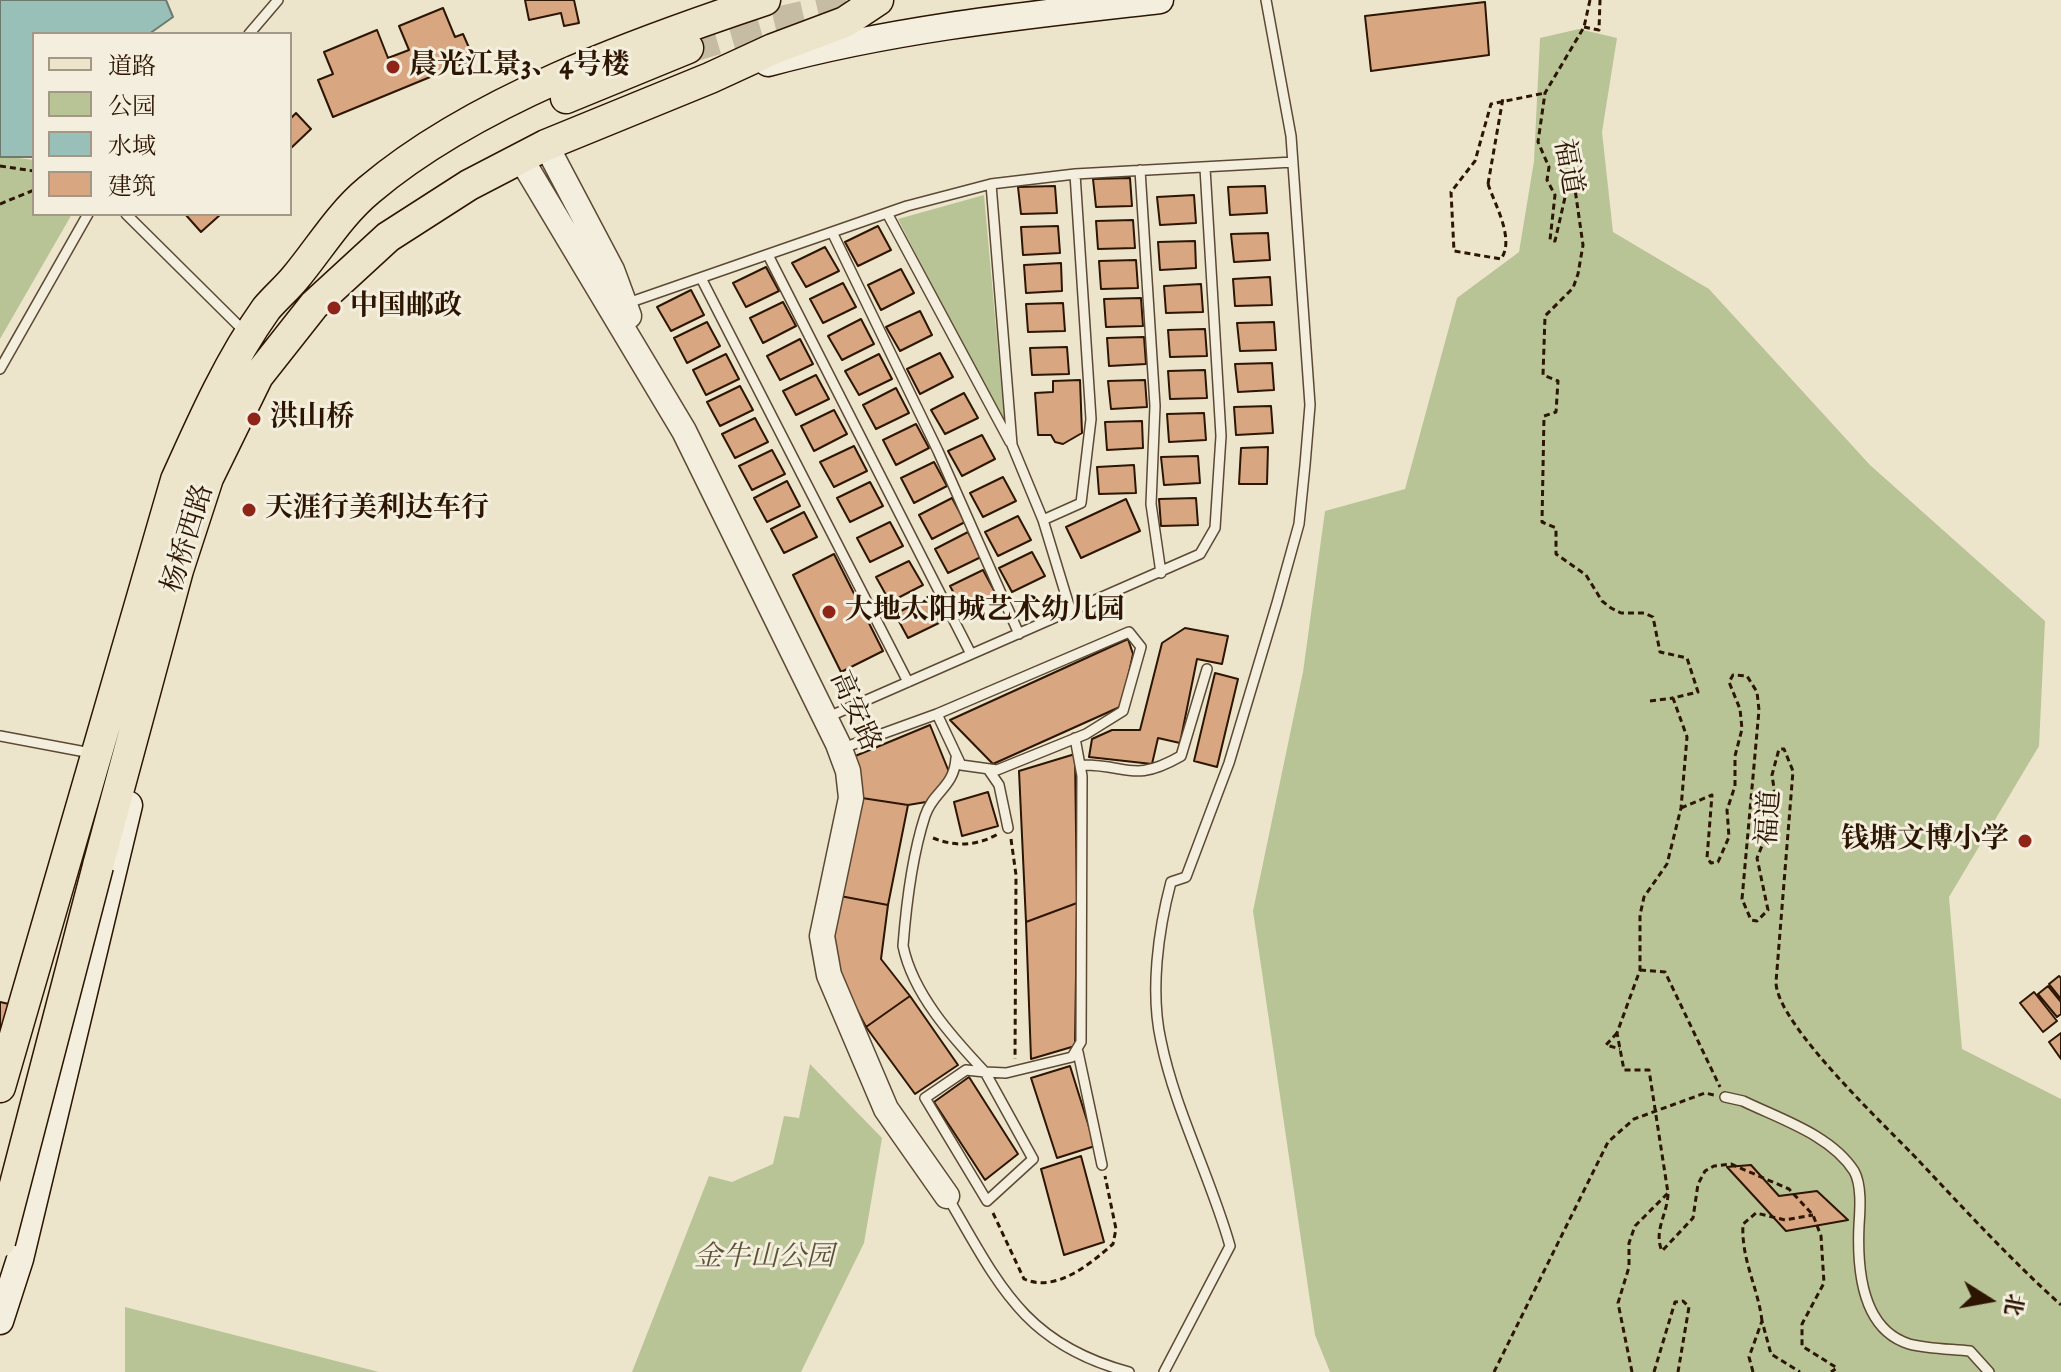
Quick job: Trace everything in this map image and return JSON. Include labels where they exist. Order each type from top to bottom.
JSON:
[{"type":"main road","name":"杨桥西路","points":[[0,1087],[99,755],[176,480],[206,413],[248,336],[269,306],[294,279],[340,218],[368,191],[413,156],[483,116],[641,42],[765,0]]},
{"type":"main road","name":"杨桥西路","points":[[2,1229],[178,570],[208,478],[239,409],[285,339],[341,277],[388,237],[443,199],[533,151],[773,49],[845,22],[878,0]]},
{"type":"main road","points":[[710,78],[890,35],[979,10],[1160,0]]},
{"type":"main road","points":[[294,279],[388,192],[510,122],[688,48]]},
{"type":"main road","points":[[0,1321],[24,1244],[121,837],[154,664]]},
{"type":"street","name":"高安路","points":[[533,151],[612,270],[639,353]]},
{"type":"street","name":"高安路","points":[[533,151],[639,353],[684,431],[840,749],[848,771],[851,798],[822,936],[829,975],[886,1109],[947,1196]]},
{"type":"lane","points":[[251,32],[278,0]]},
{"type":"lane","points":[[1164,1372],[1230,1246],[1172,1083],[1159,1032],[1157,986],[1165,904],[1171,882],[1186,877],[1229,763],[1299,524],[1310,405],[1293,162],[1266,0]]},
{"type":"lane","points":[[624,305],[887,213],[991,184],[1075,174],[1293,162]]},
{"type":"lane","points":[[825,719],[1200,554],[1215,528],[1221,436],[1205,168]]},
{"type":"lane","points":[[1140,170],[1155,406],[1151,504],[1161,573]]},
{"type":"lane","points":[[1043,520],[1081,503],[1091,419],[1075,174]]},
{"type":"lane","points":[[991,184],[1012,445]]},
{"type":"lane","points":[[887,213],[1012,445],[1043,520],[1071,612]]},
{"type":"lane","points":[[0,369],[87,216]]},
{"type":"lane","points":[[128,216],[248,336]]},
{"type":"lane","points":[[832,232],[938,451],[1019,634]]},
{"type":"lane","points":[[768,255],[971,654]]},
{"type":"lane","points":[[701,278],[908,682]]},
{"type":"lane","points":[[840,749],[937,714],[1129,632],[1141,647],[1123,711],[1106,725],[997,770],[961,765],[937,714]]},
{"type":"lane","points":[[1081,765],[1097,764],[1134,774],[1181,756],[1207,669]]},
{"type":"lane","points":[[0,736],[99,755]]},
{"type":"lane","points":[[1075,738],[1081,765],[1082,1019],[1078,1052],[1102,1165]]},
{"type":"lane","points":[[956,758],[955,772],[925,815],[905,927],[907,963],[945,1026],[985,1072],[1033,1159],[987,1201],[925,1098],[966,1070],[985,1072],[1015,1071],[1072,1057],[1078,1052]]},
{"type":"lane","points":[[988,769],[999,785],[1008,828]]},
{"type":"lane","points":[[1725,1097],[1743,1101],[1838,1149],[1856,1175],[1860,1208],[1858,1249],[1866,1297],[1881,1330],[1909,1344],[1970,1351],[1989,1372]]},
{"type":"lane","points":[[947,1196],[1002,1289],[1035,1328],[1051,1340],[1129,1372]]},
{"type":"path","name":"福道","points":[[1590,0],[1584,27],[1545,93],[1538,142],[1549,167],[1547,180],[1555,195],[1550,240],[1555,241],[1569,180],[1574,182],[1583,245],[1573,288],[1545,316],[1543,375],[1558,381],[1556,412],[1544,416],[1542,522],[1556,528],[1556,554],[1586,575],[1602,601],[1621,613],[1650,614],[1656,621],[1660,652],[1687,658],[1698,692],[1673,698]]},
{"type":"path","points":[[1584,27],[1599,30],[1600,0]]},
{"type":"path","points":[[1503,98],[1488,184],[1506,236],[1507,251],[1501,259],[1454,251],[1451,192],[1475,161],[1491,104],[1545,93]]},
{"type":"path","points":[[0,166],[32,171]]},
{"type":"path","points":[[0,204],[32,191]]},
{"type":"path","name":"福道","points":[[1681,808],[1712,795],[1707,858],[1711,863],[1718,862],[1723,858],[1729,837],[1727,810],[1735,786],[1735,756],[1742,729],[1740,709],[1729,682],[1733,675],[1747,676],[1757,692],[1759,710],[1741,882],[1742,899],[1751,920],[1765,917],[1768,910],[1757,858],[1777,809],[1772,775],[1779,749],[1784,749],[1794,782],[1776,982],[1780,1004],[1856,1101],[1917,1159],[1999,1249],[2061,1305]]},
{"type":"path","points":[[1620,1049],[1606,1045],[1617,1033],[1640,970],[1640,924],[1644,897],[1667,864],[1681,808],[1687,737],[1673,698],[1650,701]]},
{"type":"path","points":[[922,834],[962,845],[985,841],[1008,828],[1016,875],[1015,1071]]},
{"type":"path","points":[[1640,970],[1665,972],[1725,1097]]},
{"type":"path","points":[[1617,1033],[1624,1070],[1649,1070],[1668,1193],[1668,1205],[1659,1226],[1662,1251],[1693,1218],[1700,1177],[1724,1163],[1789,1189],[1813,1215],[1821,1236],[1824,1283],[1805,1316],[1799,1335],[1802,1346],[1837,1368],[1831,1372]]},
{"type":"path","points":[[1494,1372],[1608,1142],[1634,1119],[1705,1093],[1725,1097]]},
{"type":"path","points":[[987,1201],[1024,1279],[1037,1285],[1052,1284],[1113,1244],[1116,1229],[1102,1165]]},
{"type":"path","points":[[1632,1372],[1618,1303],[1629,1267],[1629,1243],[1635,1226],[1668,1193]]},
{"type":"path","points":[[1800,1372],[1771,1354],[1762,1321],[1759,1291],[1751,1279],[1742,1248],[1743,1224],[1756,1213],[1785,1220],[1813,1215]]},
{"type":"path","points":[[1654,1372],[1675,1302],[1683,1301],[1689,1307],[1689,1321],[1678,1372]]},
{"type":"path","points":[[1753,1372],[1749,1357],[1762,1321]]},
{"type":"green space","points":[[1579,29],[1617,38],[1602,132],[1613,232],[1709,289],[1870,465],[2045,621],[2039,746],[1949,897],[1962,1049],[2061,1099],[2061,1372],[1330,1372],[1315,1335],[1253,911],[1303,672],[1325,511],[1405,489],[1457,298],[1519,252],[1534,161],[1540,38]]},
{"type":"green space","points":[[0,157],[32,160],[32,216],[71,216],[0,339]]},
{"type":"green space","points":[[984,195],[1005,428],[898,219]]},
{"type":"green space","name":"金牛山公园","points":[[810,1064],[882,1138],[864,1243],[801,1372],[632,1372],[709,1176],[732,1182],[773,1164],[784,1116],[799,1118]]},
{"type":"green space","points":[[125,1307],[379,1372],[125,1372]]},
{"type":"water","points":[[0,0],[166,0],[173,17],[152,32],[32,32],[32,157],[0,157]]},
{"type":"building","points":[[525,0],[574,0],[579,23],[564,26],[561,13],[529,20]]},
{"type":"building","points":[[1485,2],[1489,55],[1371,71],[1365,16]]},
{"type":"building","name":"晨光江景3、4号楼","points":[[443,8],[455,37],[463,34],[474,59],[333,117],[318,80],[333,74],[324,52],[377,30],[388,58],[409,50],[399,26]]},
{"type":"building","points":[[296,113],[311,129],[292,147],[292,117]]},
{"type":"building","points":[[1130,178],[1132,206],[1096,207],[1093,179]]},
{"type":"building","points":[[1055,186],[1057,213],[1021,214],[1018,187]]},
{"type":"building","points":[[1265,186],[1267,213],[1230,215],[1228,187]]},
{"type":"building","points":[[1194,195],[1196,223],[1160,225],[1157,197]]},
{"type":"building","points":[[187,216],[219,216],[201,232]]},
{"type":"building","points":[[1133,220],[1135,248],[1098,249],[1096,221]]},
{"type":"building","points":[[878,226],[891,250],[858,266],[845,242]]},
{"type":"building","points":[[1058,226],[1060,253],[1023,255],[1021,227]]},
{"type":"building","points":[[1268,233],[1270,260],[1234,262],[1231,234]]},
{"type":"building","points":[[1195,241],[1196,268],[1160,270],[1158,242]]},
{"type":"building","points":[[825,247],[839,271],[806,287],[792,263]]},
{"type":"building","points":[[1136,260],[1138,288],[1101,289],[1099,261]]},
{"type":"building","points":[[1061,263],[1062,291],[1026,293],[1024,265]]},
{"type":"building","points":[[766,267],[779,291],[746,307],[733,283]]},
{"type":"building","points":[[901,269],[914,293],[881,310],[868,285]]},
{"type":"building","points":[[1270,277],[1272,305],[1235,306],[1233,279]]},
{"type":"building","points":[[843,283],[856,307],[823,323],[810,299]]},
{"type":"building","points":[[1201,284],[1203,312],[1166,313],[1164,286]]},
{"type":"building","points":[[691,290],[704,315],[671,331],[657,307]]},
{"type":"building","points":[[1141,298],[1143,326],[1106,327],[1104,299]]},
{"type":"building","points":[[783,302],[796,326],[763,343],[750,318]]},
{"type":"building","points":[[1063,303],[1065,331],[1028,332],[1026,304]]},
{"type":"building","points":[[920,311],[932,335],[900,351],[886,327]]},
{"type":"building","points":[[861,319],[874,344],[842,360],[828,336]]},
{"type":"building","points":[[707,322],[720,346],[687,363],[674,338]]},
{"type":"building","points":[[1274,322],[1276,350],[1240,351],[1237,323]]},
{"type":"building","points":[[1205,329],[1207,356],[1170,357],[1168,330]]},
{"type":"building","points":[[1144,337],[1146,364],[1109,366],[1107,338]]},
{"type":"building","points":[[800,339],[813,364],[780,380],[767,356]]},
{"type":"building","points":[[1067,347],[1069,374],[1032,375],[1030,348]]},
{"type":"building","points":[[940,353],[953,377],[920,394],[907,369]]},
{"type":"building","points":[[726,354],[739,379],[706,395],[693,370]]},
{"type":"building","points":[[879,354],[892,379],[859,395],[845,371]]},
{"type":"building","points":[[1272,363],[1274,390],[1238,392],[1235,364]]},
{"type":"building","points":[[1205,370],[1207,398],[1170,399],[1168,371]]},
{"type":"building","points":[[816,375],[829,399],[796,415],[783,391]]},
{"type":"building","points":[[1080,380],[1082,433],[1063,444],[1055,442],[1051,435],[1038,435],[1035,393],[1053,392],[1053,381]]},
{"type":"building","points":[[1145,380],[1147,407],[1111,409],[1108,381]]},
{"type":"building","points":[[740,386],[753,410],[720,426],[707,402]]},
{"type":"building","points":[[896,388],[909,413],[876,429],[863,405]]},
{"type":"building","points":[[964,393],[978,418],[945,434],[931,410]]},
{"type":"building","points":[[1271,406],[1273,433],[1236,435],[1234,407]]},
{"type":"building","points":[[834,410],[847,434],[814,451],[801,426]]},
{"type":"building","points":[[1204,413],[1206,440],[1169,442],[1167,414]]},
{"type":"building","points":[[755,418],[768,442],[735,458],[722,434]]},
{"type":"building","points":[[1142,421],[1143,448],[1107,450],[1105,422]]},
{"type":"building","points":[[916,424],[929,448],[896,465],[883,440]]},
{"type":"building","points":[[982,435],[995,459],[962,476],[948,451]]},
{"type":"building","points":[[854,446],[867,471],[834,487],[820,462]]},
{"type":"building","points":[[1268,447],[1267,484],[1239,484],[1241,448]]},
{"type":"building","points":[[772,450],[785,474],[752,490],[739,466]]},
{"type":"building","points":[[1198,456],[1200,483],[1164,485],[1161,457]]},
{"type":"building","points":[[934,462],[947,486],[914,503],[901,478]]},
{"type":"building","points":[[1134,465],[1136,493],[1099,494],[1097,467]]},
{"type":"building","points":[[1003,477],[1016,501],[983,517],[970,493]]},
{"type":"building","points":[[787,481],[800,506],[767,522],[754,498]]},
{"type":"building","points":[[870,482],[883,506],[850,522],[837,498]]},
{"type":"building","points":[[952,498],[965,522],[932,539],[919,515]]},
{"type":"building","points":[[1196,498],[1198,525],[1161,526],[1159,499]]},
{"type":"building","points":[[1126,499],[1140,531],[1081,558],[1066,527]]},
{"type":"building","points":[[804,512],[817,537],[784,553],[771,529]]},
{"type":"building","points":[[1018,516],[1031,540],[998,556],[985,532]]},
{"type":"building","points":[[890,522],[903,546],[870,562],[857,538]]},
{"type":"building","points":[[968,532],[981,557],[948,573],[935,549]]},
{"type":"building","points":[[1032,552],[1045,576],[1012,592],[999,568]]},
{"type":"building","name":"大地太阳城艺术幼儿园","points":[[834,554],[883,651],[841,672],[793,575]]},
{"type":"building","points":[[909,561],[923,585],[890,602],[876,577]]},
{"type":"building","points":[[983,570],[996,594],[963,610],[950,586]]},
{"type":"building","points":[[928,597],[941,622],[908,638],[895,614]]},
{"type":"building","points":[[1185,628],[1228,636],[1222,664],[1197,659],[1180,743],[1158,738],[1152,764],[1089,757],[1092,739],[1112,730],[1140,730],[1162,643]]},
{"type":"building","points":[[1128,639],[1133,654],[1122,706],[993,764],[950,720]]},
{"type":"building","points":[[1215,673],[1238,679],[1217,767],[1194,761]]},
{"type":"building","points":[[930,725],[949,772],[944,787],[926,802],[908,805],[862,798],[848,759]]},
{"type":"building","points":[[1075,754],[1077,903],[1026,922],[1019,771]]},
{"type":"building","points":[[988,792],[998,826],[962,836],[954,802]]},
{"type":"building","points":[[862,798],[908,805],[888,905],[840,896]]},
{"type":"building","points":[[840,896],[888,905],[881,959],[910,996],[866,1027],[830,958]]},
{"type":"building","points":[[1077,903],[1075,1046],[1031,1059],[1026,922]]},
{"type":"building","points":[[2059,976],[2061,978],[2061,999],[2049,984]]},
{"type":"building","points":[[2048,986],[2061,1002],[2061,1014],[2057,1017],[2038,994]]},
{"type":"building","points":[[2034,992],[2057,1021],[2043,1032],[2020,1003]]},
{"type":"building","points":[[910,996],[958,1065],[915,1094],[866,1027]]},
{"type":"building","points":[[0,1002],[9,1004],[0,1041]]},
{"type":"building","points":[[2061,1033],[2061,1059],[2049,1042]]},
{"type":"building","points":[[1070,1066],[1095,1146],[1057,1158],[1031,1078]]},
{"type":"building","points":[[969,1077],[1018,1154],[985,1180],[934,1102]]},
{"type":"building","points":[[1081,1156],[1104,1242],[1064,1255],[1041,1169]]},
{"type":"building","points":[[1751,1165],[1779,1196],[1817,1191],[1848,1220],[1786,1231],[1727,1167]]},
{"type":"tunnel","points":[[688,48],[773,23],[872,0]]},
{"type":"place","name":"晨光江景3、4号楼","points":[[393,67]]},
{"type":"place","name":"中国邮政","points":[[334,308]]},
{"type":"place","name":"洪山桥","points":[[254,419]]},
{"type":"place","name":"天涯行美利达车行","points":[[249,510]]},
{"type":"place","name":"大地太阳城艺术幼儿园","points":[[829,612]]},
{"type":"place","name":"钱塘文博小学","points":[[2025,841]]}]
